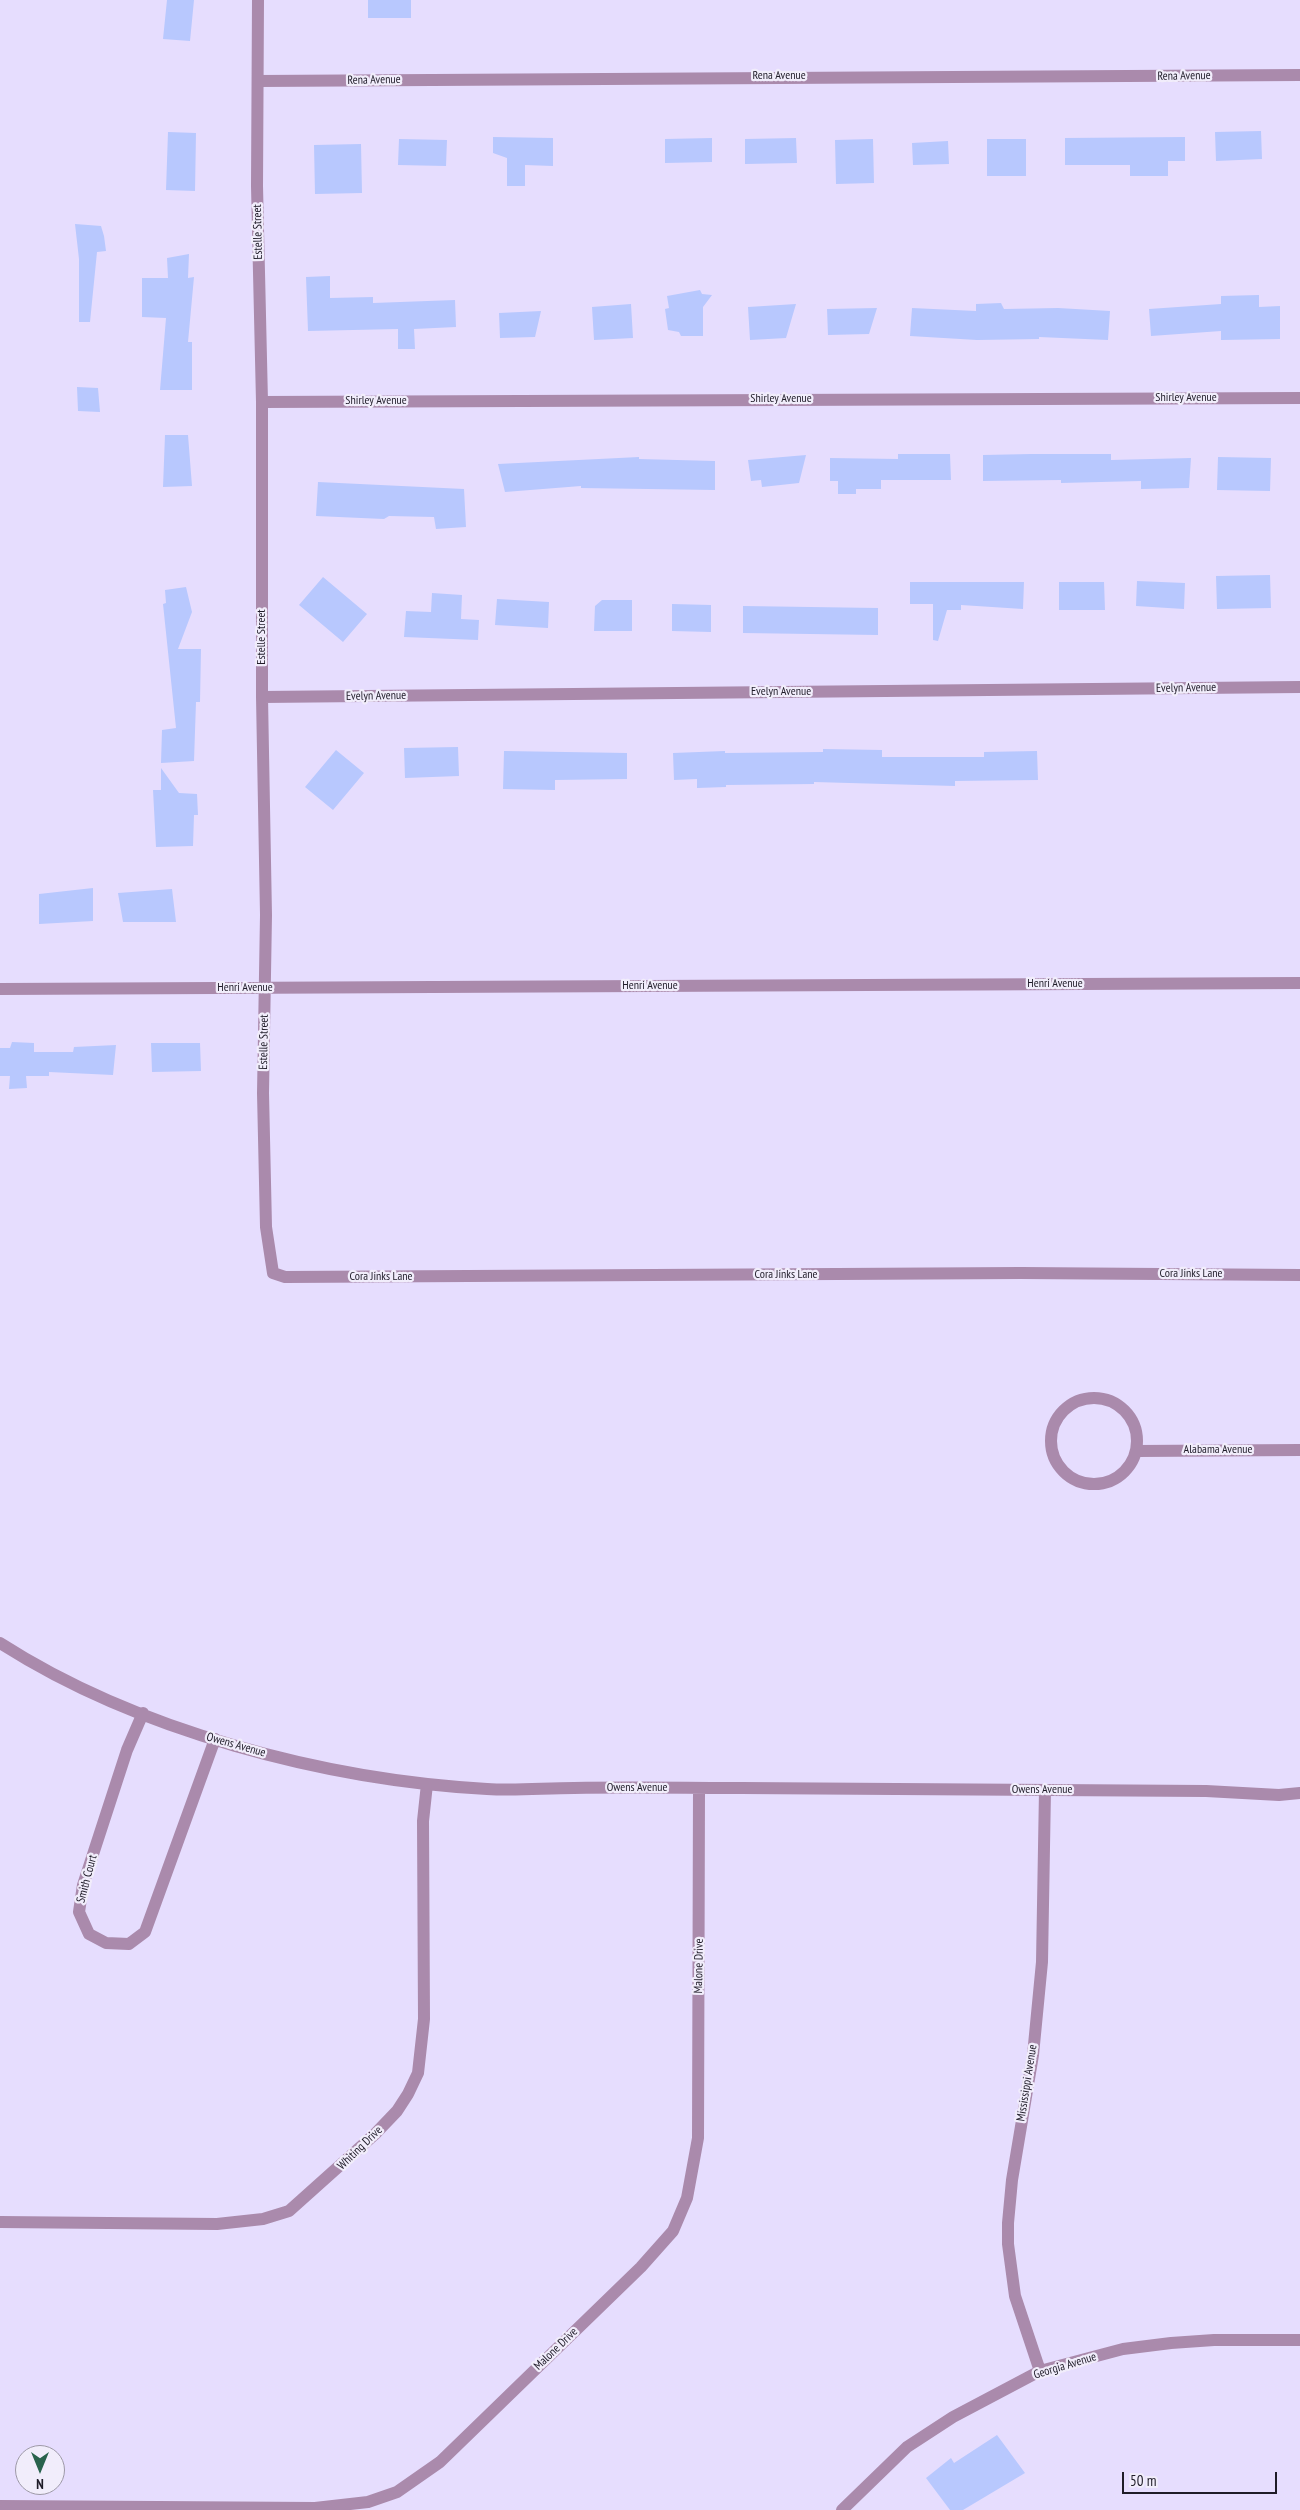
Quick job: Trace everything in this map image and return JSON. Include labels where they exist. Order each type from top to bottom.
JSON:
[{"type":"street","name":"Estelle Street","points":[[258,0],[257,186],[262,402],[262,697],[266,915],[263,1093],[266,1227],[273,1273]]},
{"type":"street","name":"Rena Avenue","points":[[258,81],[847,76],[1300,75]]},
{"type":"street","name":"Shirley Avenue","points":[[262,402],[1300,398]]},
{"type":"street","name":"Evelyn Avenue","points":[[262,697],[1300,687]]},
{"type":"street","name":"Henri Avenue","points":[[0,989],[1300,983]]},
{"type":"street","name":"Cora Jinks Lane","points":[[273,1273],[285,1277],[411,1278],[1011,1274],[1300,1275]]},
{"type":"street","points":[[1098,1397],[1112,1401],[1125,1409],[1134,1422],[1138,1436],[1137,1451],[1132,1464],[1111,1481],[1097,1484],[1083,1483],[1071,1477],[1060,1468],[1054,1456],[1051,1443],[1052,1429],[1059,1416],[1069,1405],[1083,1399],[1098,1397]]},
{"type":"street","name":"Alabama Avenue","points":[[1137,1451],[1300,1450]]},
{"type":"street","name":"Owens Avenue","points":[[0,1643],[50,1672],[143,1713],[214,1739],[261,1753],[346,1772],[427,1784],[490,1789],[699,1788],[1206,1791],[1279,1795],[1300,1793]]},
{"type":"street","name":"Smith Court","points":[[143,1713],[127,1750],[83,1885],[78,1912],[88,1934],[106,1944],[129,1944],[145,1932],[214,1739]]},
{"type":"street","name":"Whiting Drive","points":[[0,2222],[217,2224],[263,2219],[289,2211],[375,2134],[397,2111],[418,2073],[424,2019],[423,1821],[427,1784]]},
{"type":"street","name":"Malone Drive","points":[[0,2506],[315,2508],[368,2502],[397,2492],[440,2462],[641,2267],[673,2231],[687,2198],[698,2138],[699,1788]]},
{"type":"street","name":"Mississippi Avenue","points":[[1040,2371],[1015,2296],[1008,2244],[1008,2223],[1012,2180],[1033,2055],[1042,1962],[1045,1790]]},
{"type":"street","name":"Georgia Avenue","points":[[842,2510],[907,2448],[953,2417],[1040,2371],[1123,2349],[1171,2343],[1214,2340],[1300,2340]]},
{"type":"building","points":[[167,0],[194,0],[190,41],[163,39]]},
{"type":"building","points":[[368,0],[411,0],[411,18],[368,18]]},
{"type":"building","points":[[1261,131],[1262,159],[1216,161],[1215,132]]},
{"type":"building","points":[[168,132],[196,133],[195,191],[166,190]]},
{"type":"building","points":[[493,137],[553,138],[553,166],[525,165],[525,186],[507,186],[507,158],[493,153]]},
{"type":"building","points":[[1185,137],[1185,161],[1168,161],[1168,176],[1130,176],[1130,165],[1065,165],[1065,138]]},
{"type":"building","points":[[712,138],[712,162],[665,163],[665,139]]},
{"type":"building","points":[[796,138],[797,163],[745,164],[745,139]]},
{"type":"building","points":[[399,139],[447,140],[446,166],[398,165]]},
{"type":"building","points":[[873,139],[874,183],[836,184],[835,140]]},
{"type":"building","points":[[987,139],[1026,139],[1026,176],[987,176]]},
{"type":"building","points":[[948,141],[949,164],[913,165],[912,143]]},
{"type":"building","points":[[361,144],[362,193],[315,194],[314,145]]},
{"type":"building","points":[[75,224],[101,226],[104,236],[106,251],[97,252],[90,322],[79,322],[79,259]]},
{"type":"building","points":[[189,254],[188,278],[194,277],[188,342],[192,342],[192,390],[160,390],[166,318],[142,317],[142,278],[168,278],[167,258]]},
{"type":"building","points":[[330,276],[330,298],[373,297],[373,303],[455,300],[456,327],[414,329],[415,349],[398,349],[398,329],[308,331],[306,277]]},
{"type":"building","points":[[700,290],[702,294],[712,295],[703,307],[703,336],[681,336],[679,332],[668,330],[665,309],[669,308],[667,296]]},
{"type":"building","points":[[1259,295],[1259,307],[1280,306],[1280,339],[1221,340],[1221,331],[1151,336],[1149,309],[1221,304],[1221,296]]},
{"type":"building","points":[[1001,303],[1004,309],[1058,308],[1110,311],[1108,340],[1039,337],[1039,339],[977,340],[910,336],[912,308],[976,311],[976,304]]},
{"type":"building","points":[[631,304],[633,338],[594,340],[592,307]]},
{"type":"building","points":[[796,304],[786,338],[750,340],[748,307]]},
{"type":"building","points":[[877,308],[869,334],[828,335],[827,309]]},
{"type":"building","points":[[541,311],[535,337],[500,338],[499,313]]},
{"type":"building","points":[[77,387],[98,388],[100,412],[78,411]]},
{"type":"building","points":[[165,435],[188,435],[192,486],[163,487]]},
{"type":"building","points":[[898,454],[950,454],[951,480],[881,480],[881,489],[856,489],[856,494],[838,494],[838,481],[830,481],[830,458],[898,459]]},
{"type":"building","points":[[1111,454],[1111,460],[1191,458],[1189,488],[1141,489],[1141,481],[1061,483],[1061,480],[983,481],[983,455]]},
{"type":"building","points":[[806,455],[799,483],[762,487],[761,480],[751,481],[748,460]]},
{"type":"building","points":[[639,457],[639,459],[715,461],[715,490],[581,488],[581,486],[505,492],[498,464]]},
{"type":"building","points":[[1218,457],[1271,458],[1270,491],[1217,490]]},
{"type":"building","points":[[318,482],[464,489],[466,527],[436,529],[434,517],[389,516],[384,519],[316,516]]},
{"type":"building","points":[[1270,575],[1271,608],[1217,609],[1216,576]]},
{"type":"building","points":[[323,577],[367,614],[343,642],[299,605]]},
{"type":"building","points":[[1137,581],[1185,583],[1184,609],[1136,606]]},
{"type":"building","points":[[910,582],[1024,582],[1023,609],[961,605],[961,610],[947,610],[938,641],[933,640],[933,604],[910,604]]},
{"type":"building","points":[[1059,582],[1104,582],[1105,610],[1059,610]]},
{"type":"building","points":[[186,587],[192,612],[178,649],[201,649],[200,702],[196,702],[194,761],[161,763],[162,730],[176,728],[163,604],[166,603],[165,590]]},
{"type":"building","points":[[432,593],[462,595],[461,619],[479,620],[478,640],[404,637],[406,611],[431,612]]},
{"type":"building","points":[[497,599],[549,602],[548,628],[495,625]]},
{"type":"building","points":[[602,600],[632,600],[632,631],[594,631],[595,606]]},
{"type":"building","points":[[672,604],[711,605],[711,632],[672,631]]},
{"type":"building","points":[[743,606],[878,608],[878,635],[743,633]]},
{"type":"building","points":[[458,747],[459,776],[405,778],[404,748]]},
{"type":"building","points":[[823,749],[882,750],[882,757],[984,757],[984,752],[1037,751],[1038,780],[955,781],[955,786],[814,782],[814,784],[726,785],[726,787],[697,788],[697,779],[674,780],[673,753],[725,751],[725,753],[823,752]]},
{"type":"building","points":[[336,750],[364,773],[333,810],[305,787]]},
{"type":"building","points":[[504,751],[627,753],[627,779],[555,780],[555,790],[503,789]]},
{"type":"building","points":[[161,768],[179,793],[197,794],[198,815],[194,815],[193,846],[156,847],[153,790],[161,790]]},
{"type":"building","points":[[93,888],[93,921],[39,924],[39,894]]},
{"type":"building","points":[[172,889],[176,922],[123,922],[118,893]]},
{"type":"building","points":[[12,1042],[34,1043],[34,1052],[73,1052],[74,1047],[116,1045],[113,1075],[49,1072],[49,1076],[26,1076],[27,1088],[9,1089],[10,1076],[0,1076],[0,1048],[10,1048]]},
{"type":"building","points":[[151,1043],[200,1043],[201,1071],[152,1072]]},
{"type":"building","points":[[997,2435],[1025,2473],[963,2510],[950,2510],[926,2478],[951,2458],[954,2463]]}]
